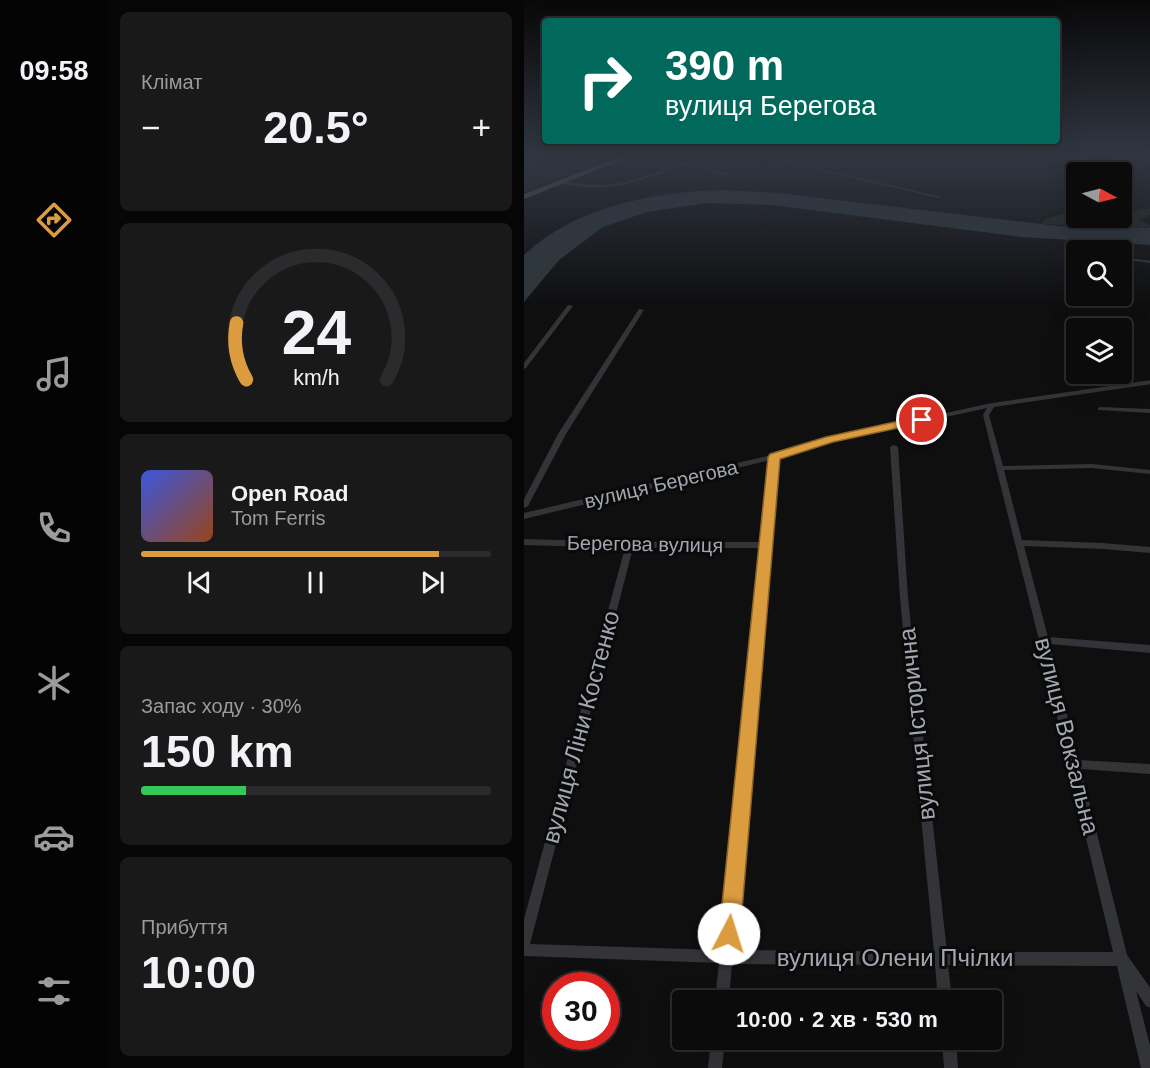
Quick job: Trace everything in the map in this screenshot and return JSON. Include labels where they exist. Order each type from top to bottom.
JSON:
[{"type":"street","points":[[524,367],[570,306]]},
{"type":"street","points":[[524,506],[562,434],[641,310]]},
{"type":"street","name":"вулиця Берегова","points":[[524,516],[774,457],[830,440],[992,405],[1151,382]]},
{"type":"street","name":"вулиця Вокзальна","points":[[992,405],[986,415],[1044,640],[1148,1068]]},
{"type":"street","points":[[1100,409],[1151,411]]},
{"type":"street","name":"вулиця Історична","points":[[894,447],[904,598],[944,990]]},
{"type":"street","points":[[723,990],[774,457]]},
{"type":"street","points":[[1001,468],[1092,466],[1151,472]]},
{"type":"street","name":"Берегова вулиця","points":[[524,542],[765,545]]},
{"type":"street","points":[[1019,543],[1151,550]]},
{"type":"street","name":"вулиця Ліни Костенко","points":[[524,943],[630,545]]},
{"type":"street","points":[[1044,640],[1151,649]]},
{"type":"street","points":[[1074,764],[1151,769]]},
{"type":"street","name":"вулиця Олени Пчілки","points":[[524,950],[727,957],[1122,959]]},
{"type":"street","points":[[1122,959],[1151,1001]]},
{"type":"street","points":[[715,1068],[717,1050]]},
{"type":"street","points":[[949,1050],[951,1068]]},
{"type":"shaded area","points":[[618,205],[695,205],[647,212],[603,227],[559,260],[524,302],[524,255],[567,224]]},
{"type":"shaded area","points":[[767,205],[879,205],[1066,228],[1150,228],[1150,245],[1132,244],[1132,240],[1022,237]]},
{"type":"shaded area","points":[[1150,209],[1150,215],[1138,220],[1150,225],[1150,228],[1132,227],[1132,212]]},
{"type":"shaded area","points":[[1066,213],[1066,225],[1042,224],[1045,219]]},
{"type":"waterway","points":[[1132,259],[1151,262]]},
{"type":"route","points":[[729,934],[774,457],[830,440],[922,420]]}]
